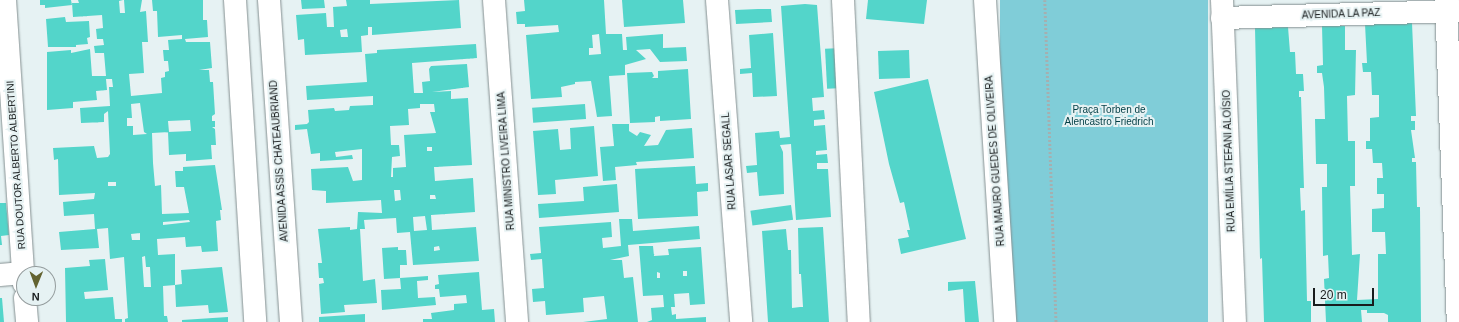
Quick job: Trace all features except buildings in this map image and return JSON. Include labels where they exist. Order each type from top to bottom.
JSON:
[{"type":"street","name":"RUA DOUTOR ALBERTO ALBERTINI","points":[[5,0],[3,31],[23,266]]},
{"type":"street","points":[[235,0],[255,322]]},
{"type":"street","name":"AVENIDA ASSIS CHATEAUBRIAND","points":[[269,0],[284,239],[291,322]]},
{"type":"street","name":"RUA MINISTRO LIVEIRA LIMA","points":[[494,0],[517,322]]},
{"type":"street","name":"RUA LASAR SEGALL","points":[[717,0],[742,322]]},
{"type":"street","points":[[843,0],[859,322]]},
{"type":"street","name":"RUA MAURO GUEDES DE OLIVEIRA","points":[[985,0],[1005,322]]},
{"type":"street","points":[[1450,8],[1458,322]]},
{"type":"street","name":"AVENIDA LA PAZ","points":[[1222,9],[1450,8]]},
{"type":"street","name":"RUA EMÍLIA STEFANI ALOÍSIO","points":[[1222,9],[1235,322]]},
{"type":"street","points":[[249,243],[284,239]]},
{"type":"street","points":[[0,275],[16,277]]},
{"type":"street","points":[[26,306],[27,322]]},
{"type":"path","points":[[1045,0],[1056,322]]},
{"type":"green space","name":"Praça Torben de Alencastro Friedrich","points":[[1000,0],[1208,0],[1208,322],[1000,322]]}]
